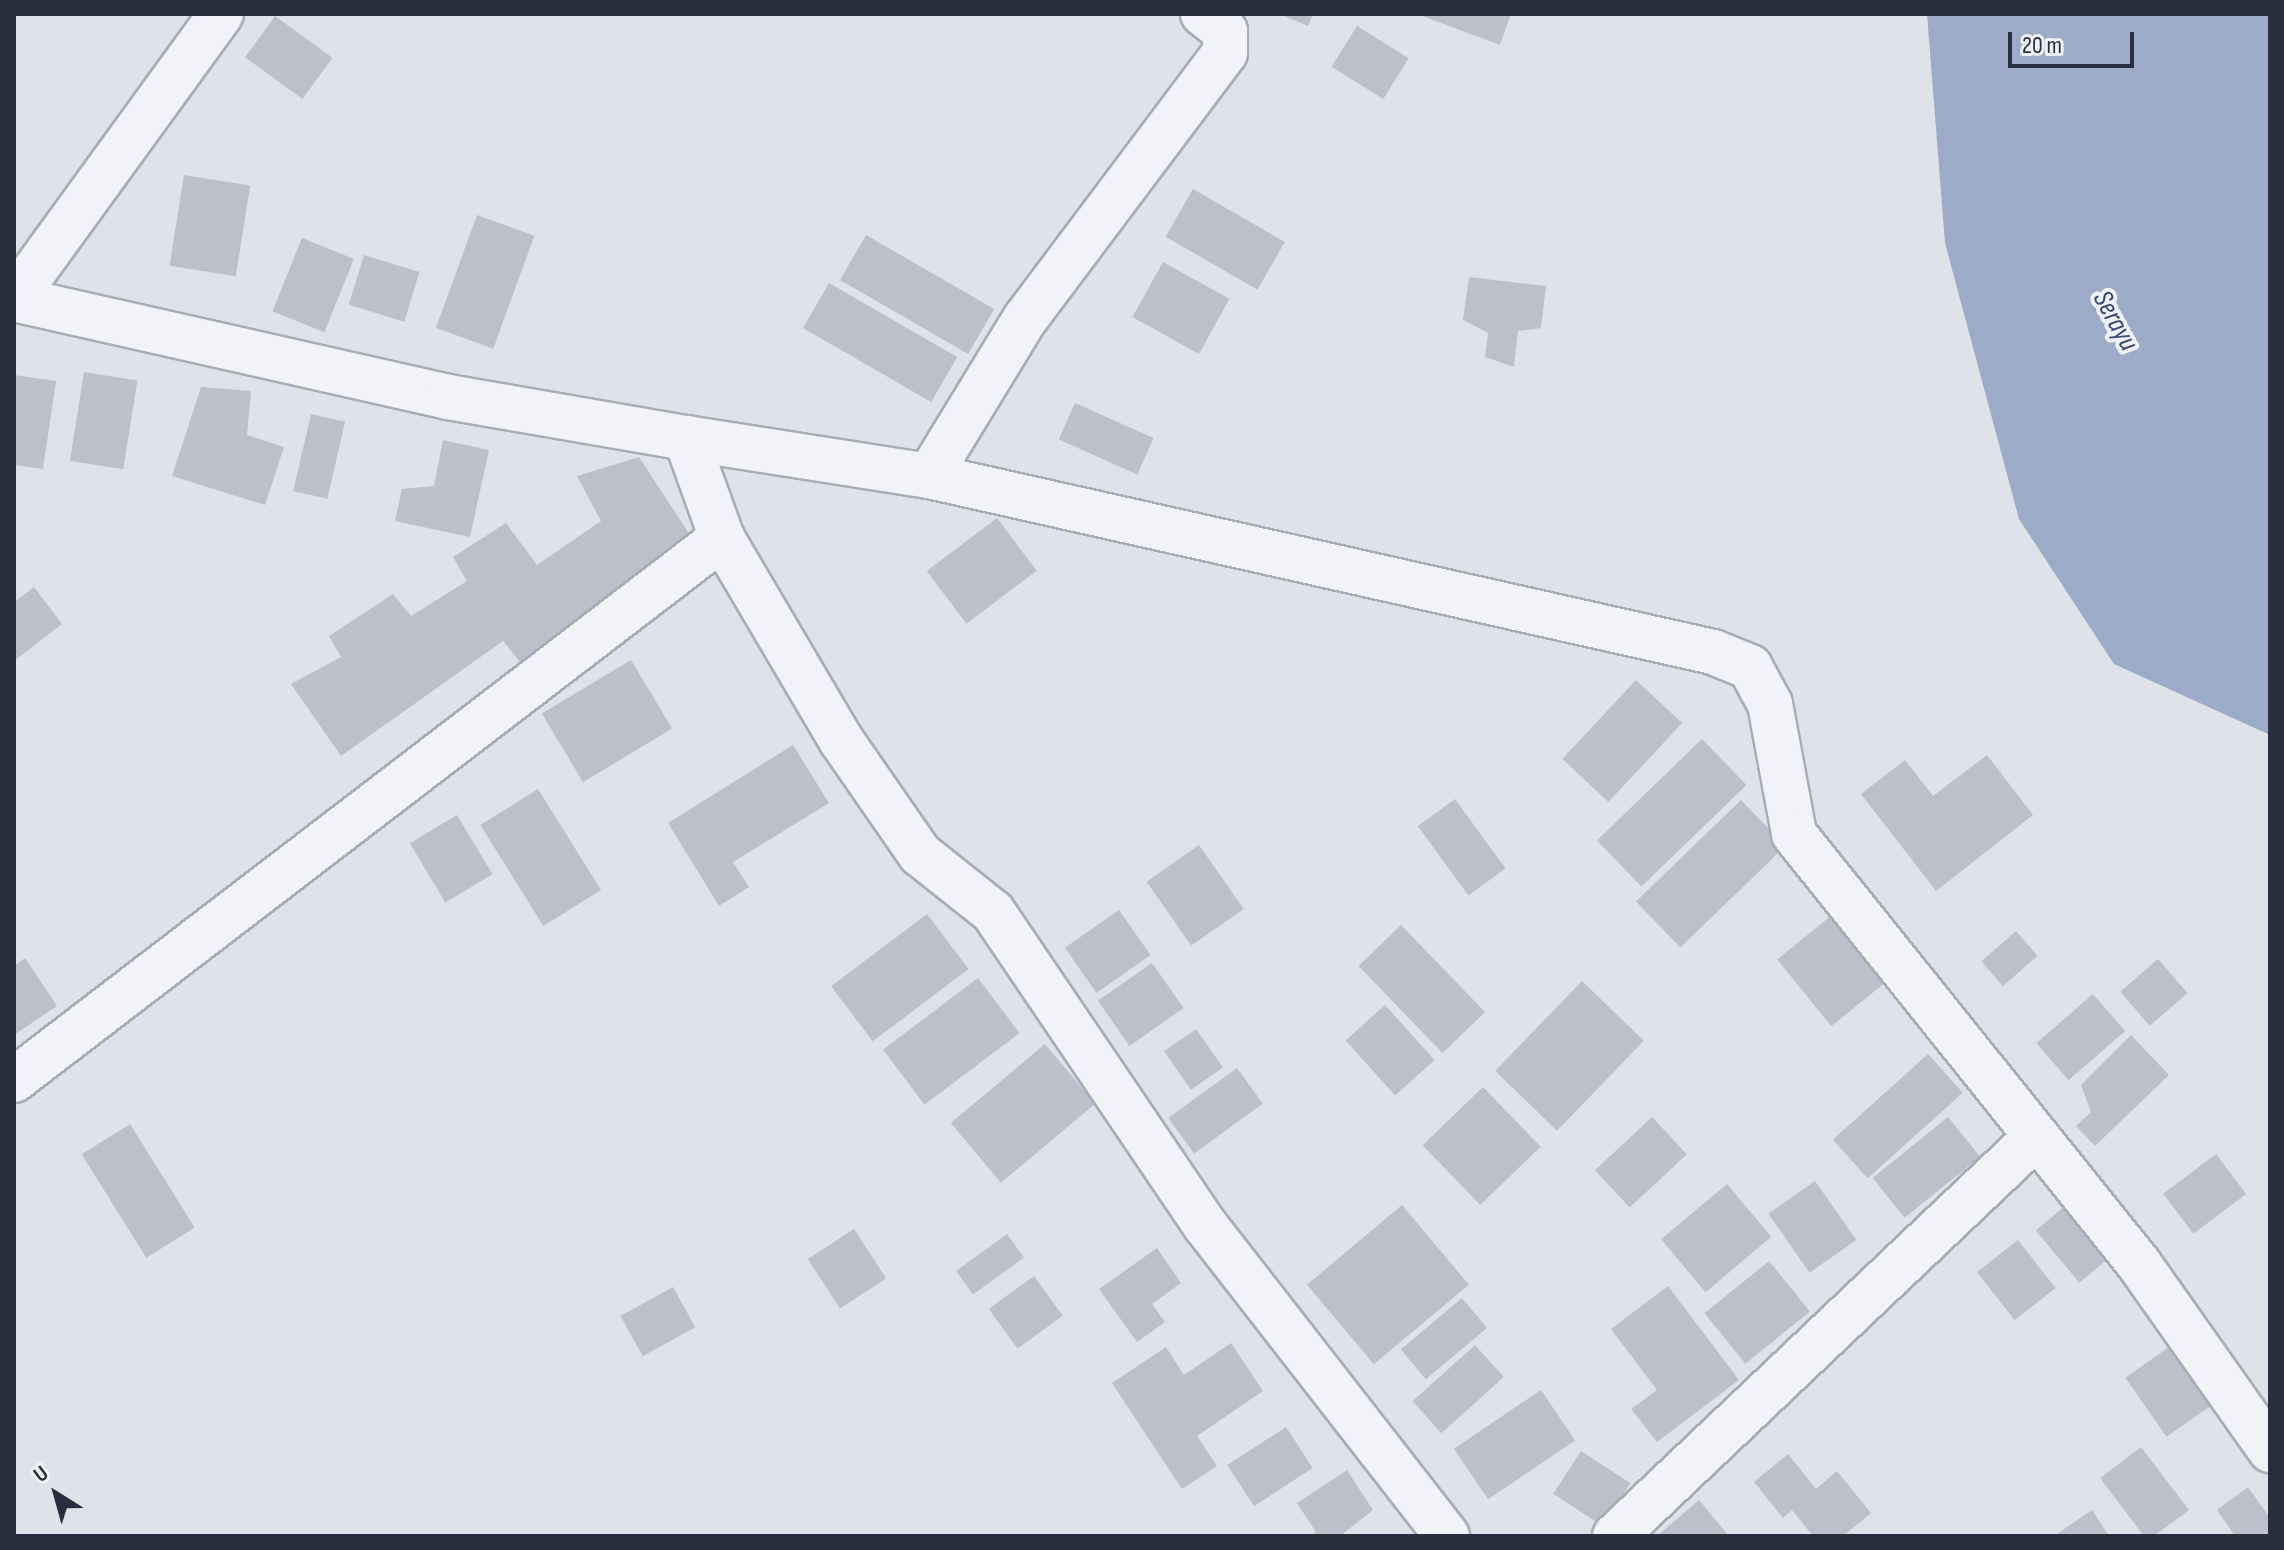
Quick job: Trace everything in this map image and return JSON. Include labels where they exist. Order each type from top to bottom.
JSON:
[{"type":"street","points":[[221,14],[14,299],[448,397],[929,476],[1713,652],[1750,667],[1770,704],[1794,834],[2037,1136],[2270,1450]]},
{"type":"street","points":[[929,476],[1025,319],[1225,53],[1225,31],[1203,14]]},
{"type":"street","points":[[686,438],[722,538],[841,740],[920,854],[993,912],[1205,1225],[1447,1536]]},
{"type":"street","points":[[14,1080],[722,538]]},
{"type":"street","points":[[1615,1536],[2037,1136]]},
{"type":"water","name":"Serayu","points":[[1927,14],[2270,14],[2270,735],[2114,664],[2019,519],[1945,243]]},
{"type":"building","points":[[1279,14],[1313,14],[1308,26]]},
{"type":"building","points":[[1417,14],[1511,14],[1500,45]]},
{"type":"building","points":[[275,16],[332,58],[302,99],[245,57]]},
{"type":"building","points":[[1357,26],[1409,58],[1383,99],[1332,67]]},
{"type":"building","points":[[184,175],[250,185],[236,276],[170,266]]},
{"type":"building","points":[[1193,189],[1285,242],[1257,290],[1166,237]]},
{"type":"building","points":[[477,215],[534,236],[493,349],[436,328]]},
{"type":"building","points":[[866,235],[994,309],[968,354],[840,280]]},
{"type":"building","points":[[302,238],[354,259],[324,332],[272,311]]},
{"type":"building","points":[[364,255],[419,272],[404,322],[349,305]]},
{"type":"building","points":[[1163,262],[1229,299],[1199,354],[1132,317]]},
{"type":"building","points":[[1469,277],[1546,286],[1541,328],[1518,331],[1514,367],[1485,357],[1488,333],[1463,320]]},
{"type":"building","points":[[829,283],[957,357],[931,402],[803,328]]},
{"type":"building","points":[[84,372],[137,380],[123,469],[70,461]]},
{"type":"building","points":[[14,375],[56,381],[43,469],[14,465]]},
{"type":"building","points":[[201,387],[251,391],[247,435],[284,447],[265,505],[172,476]]},
{"type":"building","points":[[1075,403],[1154,438],[1137,475],[1059,440]]},
{"type":"building","points":[[311,414],[345,422],[327,499],[293,491]]},
{"type":"building","points":[[443,440],[489,450],[470,537],[395,521],[402,489],[434,486]]},
{"type":"building","points":[[639,457],[690,535],[525,668],[503,641],[341,756],[291,684],[341,657],[329,636],[393,594],[411,616],[467,581],[453,557],[506,523],[537,565],[601,521],[577,476]]},
{"type":"building","points":[[997,518],[1037,571],[966,624],[927,571]]},
{"type":"building","points":[[34,587],[62,624],[14,661],[14,602]]},
{"type":"building","points":[[631,660],[672,729],[583,782],[542,714]]},
{"type":"building","points":[[1636,680],[1682,723],[1608,802],[1562,759]]},
{"type":"building","points":[[1702,739],[1746,785],[1641,886],[1597,840]]},
{"type":"building","points":[[793,745],[829,803],[733,862],[749,887],[719,906],[668,823]]},
{"type":"building","points":[[1987,755],[2033,815],[1936,891],[1861,794],[1905,760],[1933,796]]},
{"type":"building","points":[[538,789],[601,890],[543,926],[480,825]]},
{"type":"building","points":[[1455,799],[1506,869],[1468,896],[1418,826]]},
{"type":"building","points":[[1741,800],[1785,846],[1680,947],[1636,901]]},
{"type":"building","points":[[457,815],[493,874],[445,902],[410,843]]},
{"type":"building","points":[[1199,845],[1244,909],[1191,946],[1147,882]]},
{"type":"building","points":[[1119,910],[1151,955],[1096,993],[1065,948]]},
{"type":"building","points":[[1837,911],[1891,978],[1831,1026],[1777,959]]},
{"type":"building","points":[[927,914],[969,969],[873,1041],[831,986]]},
{"type":"building","points":[[1401,925],[1485,1012],[1443,1053],[1359,966]]},
{"type":"building","points":[[2016,931],[2038,956],[2003,986],[1981,961]]},
{"type":"building","points":[[25,958],[57,1006],[14,1035],[14,966]]},
{"type":"building","points":[[2158,959],[2188,993],[2150,1026],[2120,992]]},
{"type":"building","points":[[1152,963],[1184,1008],[1129,1046],[1098,1001]]},
{"type":"building","points":[[978,978],[1020,1033],[924,1105],[883,1050]]},
{"type":"building","points":[[1582,981],[1644,1041],[1557,1131],[1495,1071]]},
{"type":"building","points":[[2093,994],[2125,1031],[2069,1080],[2036,1043]]},
{"type":"building","points":[[1385,1005],[1435,1060],[1395,1095],[1346,1040]]},
{"type":"building","points":[[1196,1029],[1223,1068],[1191,1090],[1164,1051]]},
{"type":"building","points":[[2131,1035],[2169,1075],[2095,1146],[2076,1126],[2091,1112],[2081,1085]]},
{"type":"building","points":[[1045,1044],[1095,1104],[1001,1183],[951,1123]]},
{"type":"building","points":[[1928,1054],[1963,1093],[1868,1178],[1833,1140]]},
{"type":"building","points":[[1237,1068],[1263,1104],[1194,1154],[1168,1118]]},
{"type":"building","points":[[1483,1087],[1541,1147],[1480,1205],[1423,1145]]},
{"type":"building","points":[[1652,1117],[1687,1154],[1630,1207],[1595,1170]]},
{"type":"building","points":[[1948,1117],[1980,1157],[1905,1218],[1873,1178]]},
{"type":"building","points":[[130,1124],[195,1227],[146,1258],[82,1154]]},
{"type":"building","points":[[2216,1154],[2246,1194],[2193,1234],[2163,1194]]},
{"type":"building","points":[[1815,1181],[1856,1240],[1810,1273],[1768,1214]]},
{"type":"building","points":[[1727,1184],[1771,1237],[1705,1292],[1661,1239]]},
{"type":"building","points":[[2071,1201],[2115,1253],[2079,1283],[2036,1231]]},
{"type":"building","points":[[1402,1205],[1469,1285],[1374,1364],[1307,1285]]},
{"type":"building","points":[[854,1229],[886,1278],[840,1308],[808,1259]]},
{"type":"building","points":[[1007,1234],[1024,1257],[973,1294],[956,1271]]},
{"type":"building","points":[[2018,1240],[2056,1288],[2015,1320],[1977,1272]]},
{"type":"building","points":[[1157,1248],[1181,1283],[1152,1304],[1165,1322],[1137,1342],[1099,1289]]},
{"type":"building","points":[[1769,1261],[1810,1312],[1745,1364],[1704,1313]]},
{"type":"building","points":[[1034,1276],[1063,1316],[1017,1349],[989,1309]]},
{"type":"building","points":[[1668,1286],[1739,1380],[1657,1442],[1631,1409],[1657,1390],[1611,1329]]},
{"type":"building","points":[[673,1287],[695,1327],[643,1356],[621,1316]]},
{"type":"building","points":[[1462,1298],[1487,1328],[1426,1379],[1401,1349]]},
{"type":"building","points":[[1231,1343],[1263,1391],[1197,1436],[1217,1466],[1182,1489],[1112,1383],[1166,1347],[1184,1375]]},
{"type":"building","points":[[1475,1345],[1504,1377],[1441,1433],[1413,1401]]},
{"type":"building","points":[[2172,1345],[2213,1404],[2167,1437],[2125,1378]]},
{"type":"building","points":[[1541,1390],[1575,1441],[1488,1499],[1454,1449]]},
{"type":"building","points":[[1286,1427],[1313,1468],[1254,1506],[1227,1465]]},
{"type":"building","points":[[2141,1447],[2189,1510],[2154,1536],[2144,1536],[2100,1478]]},
{"type":"building","points":[[1581,1451],[1630,1483],[1603,1526],[1553,1494]]},
{"type":"building","points":[[1788,1454],[1816,1489],[1837,1471],[1871,1513],[1843,1536],[1813,1536],[1792,1510],[1783,1518],[1754,1482]]},
{"type":"building","points":[[1347,1470],[1373,1510],[1340,1536],[1310,1536],[1316,1532],[1297,1503]]},
{"type":"building","points":[[2248,1487],[2270,1518],[2270,1536],[2235,1536],[2217,1510]]},
{"type":"building","points":[[1699,1500],[1729,1536],[1657,1536]]},
{"type":"building","points":[[2092,1510],[2109,1536],[2054,1536]]}]
